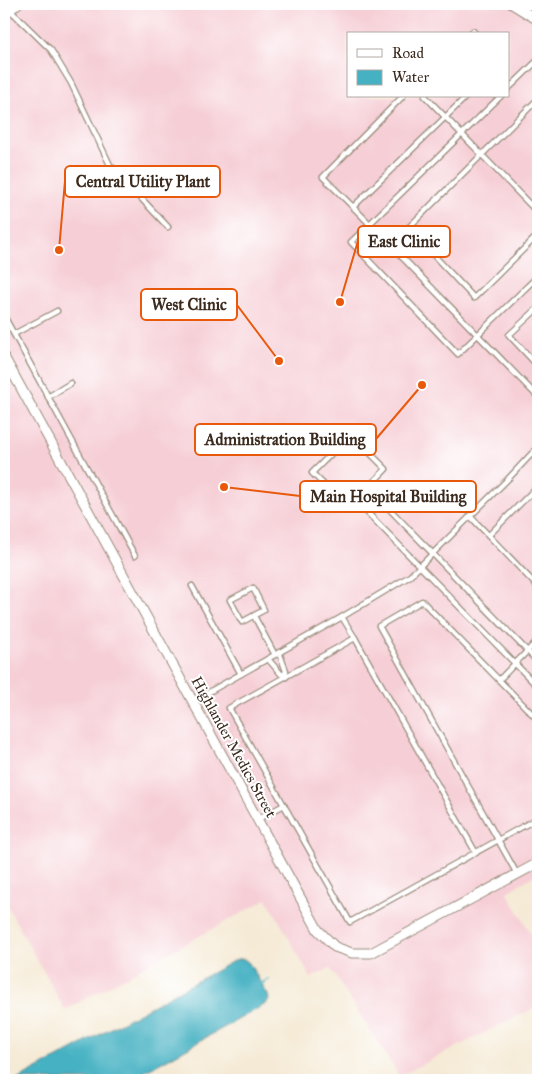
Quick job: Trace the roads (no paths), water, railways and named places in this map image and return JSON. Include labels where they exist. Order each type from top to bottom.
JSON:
[{"type":"street","points":[[512,4],[538,20]]},
{"type":"street","name":"Highlander Medics Street","points":[[4,357],[318,930],[336,947],[352,953],[371,953],[538,863]]},
{"type":"lane","points":[[9,8],[51,50],[71,83],[110,165],[168,227]]},
{"type":"lane","points":[[510,88],[538,60]]},
{"type":"lane","points":[[401,98],[322,177],[538,397]]},
{"type":"lane","points":[[427,98],[538,213]]},
{"type":"lane","points":[[353,207],[464,98]]},
{"type":"lane","points":[[499,98],[351,242],[458,354],[538,276]]},
{"type":"lane","points":[[538,99],[408,228],[474,298],[538,235]]},
{"type":"lane","points":[[538,308],[509,336],[538,366]]},
{"type":"lane","points":[[14,334],[57,310]]},
{"type":"lane","points":[[4,316],[134,556]]},
{"type":"lane","points":[[48,396],[71,383]]},
{"type":"lane","points":[[351,434],[386,469],[368,487],[348,508],[312,473],[351,434]]},
{"type":"lane","points":[[193,701],[410,576],[538,447]]},
{"type":"lane","points":[[488,535],[538,486]]},
{"type":"lane","points":[[368,487],[538,662]]},
{"type":"lane","points":[[355,500],[538,688]]},
{"type":"lane","points":[[470,516],[538,587]]},
{"type":"lane","points":[[192,586],[241,674]]},
{"type":"lane","points":[[253,588],[264,610],[254,616],[242,622],[230,600],[253,588]]},
{"type":"lane","points":[[517,874],[379,626],[422,601],[538,720]]},
{"type":"lane","points":[[254,616],[277,653],[286,671],[285,676]]},
{"type":"lane","points":[[342,616],[476,853]]},
{"type":"lane","points":[[355,638],[229,708],[350,922],[538,818]]},
{"type":"lane","points":[[499,680],[538,640]]},
{"type":"lane","points":[[268,659],[285,676]]},
{"type":"lane","points":[[258,819],[284,805]]},
{"type":"water","points":[[237,959],[244,959],[249,963],[268,995],[269,1000],[266,1004],[130,1080],[17,1080]]},
{"type":"waterway","points":[[261,984],[269,979]]},
{"type":"place","name":"Central Utility Plant","points":[[59,250]]},
{"type":"place","name":"East Clinic","points":[[340,302]]},
{"type":"place","name":"West Clinic","points":[[279,361]]},
{"type":"place","name":"Administration Building","points":[[422,385]]},
{"type":"place","name":"Main Hospital Building","points":[[224,487]]}]
